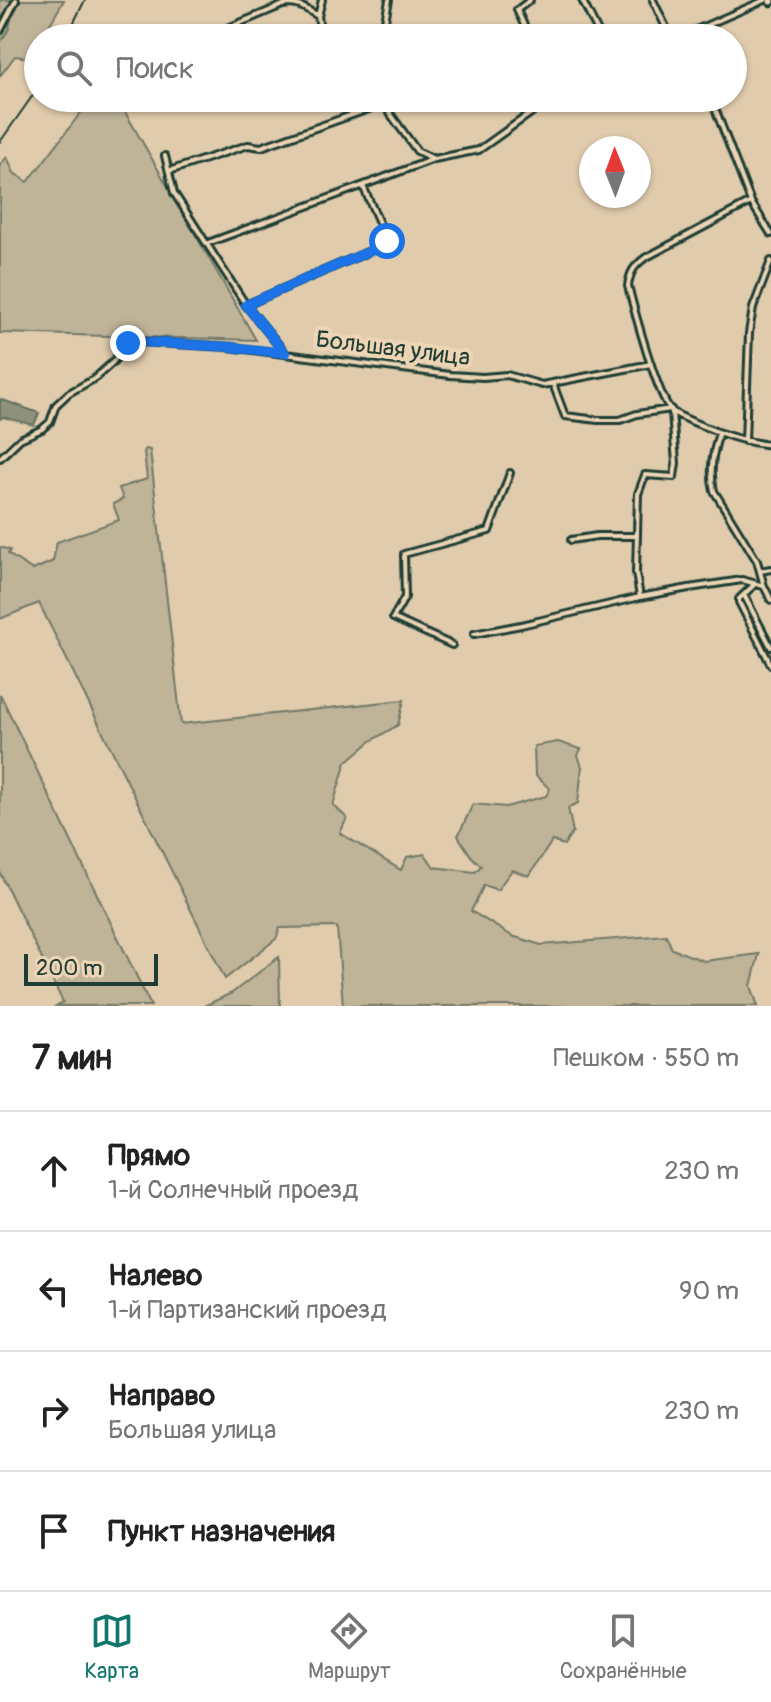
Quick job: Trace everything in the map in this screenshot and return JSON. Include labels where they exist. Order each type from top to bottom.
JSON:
[{"type":"street","points":[[0,31],[16,0]]},
{"type":"street","points":[[319,24],[322,0]]},
{"type":"street","points":[[383,24],[389,0]]},
{"type":"street","points":[[524,24],[517,10],[530,0]]},
{"type":"street","points":[[582,0],[594,24]]},
{"type":"street","points":[[653,0],[664,24]]},
{"type":"street","points":[[712,24],[765,0]]},
{"type":"street","points":[[237,24],[293,3],[318,16]]},
{"type":"street","points":[[169,171],[248,145],[261,147],[360,112]]},
{"type":"street","points":[[389,112],[417,151],[434,159]]},
{"type":"street","points":[[208,243],[434,159],[479,150],[532,112]]},
{"type":"street","points":[[716,112],[751,202],[771,234]]},
{"type":"street","points":[[165,156],[174,193],[246,305],[285,353]]},
{"type":"street","points":[[246,305],[386,244],[363,186]]},
{"type":"street","points":[[751,202],[645,258],[629,274],[628,286],[651,364],[671,410],[719,433],[771,445]]},
{"type":"street","points":[[745,441],[749,333],[753,308],[771,261]]},
{"type":"street","name":"Большая улица","points":[[0,458],[20,439],[50,422],[56,405],[69,393],[94,379],[128,343],[230,347],[450,375],[507,375],[542,385],[651,364]]},
{"type":"street","points":[[553,384],[565,416],[620,420],[637,414],[671,410]]},
{"type":"street","points":[[640,597],[636,573],[638,494],[645,475],[674,477],[676,463],[671,410]]},
{"type":"street","points":[[719,433],[711,468],[714,491],[752,554],[771,600]]},
{"type":"street","points":[[452,645],[393,618],[405,597],[404,554],[489,531],[510,473]]},
{"type":"street","points":[[571,540],[597,536],[637,536]]},
{"type":"street","points":[[760,571],[771,569]]},
{"type":"street","points":[[474,634],[640,597],[742,580],[764,586]]},
{"type":"street","points":[[755,584],[739,599],[740,605],[771,665]]},
{"type":"street","points":[[744,595],[771,647]]},
{"type":"shaded area","points":[[0,0],[64,0],[50,24],[24,24],[24,57],[15,56],[0,76],[0,43],[9,29],[18,2],[0,30]]},
{"type":"shaded area","points":[[81,112],[125,112],[256,340],[0,333],[0,165],[7,157],[14,173],[28,182]]},
{"type":"shaded area","points":[[0,399],[39,413],[34,425],[3,417],[0,419]]},
{"type":"shaded area","points":[[146,449],[150,450],[181,724],[404,700],[398,725],[371,741],[346,762],[333,805],[347,818],[340,833],[401,870],[407,857],[425,854],[434,867],[475,872],[481,866],[458,836],[473,804],[506,807],[546,796],[550,789],[535,775],[534,746],[558,742],[581,749],[578,755],[582,767],[578,803],[568,808],[573,832],[564,845],[552,841],[529,876],[512,870],[497,890],[484,885],[471,911],[512,936],[541,945],[666,935],[672,949],[704,961],[759,954],[751,986],[758,1006],[343,1006],[337,927],[280,928],[276,939],[225,979],[39,603],[0,619],[0,547],[10,550],[8,554],[33,570],[53,561],[57,542],[119,520],[113,504],[123,499],[119,488],[147,479]]},
{"type":"shaded area","points":[[0,694],[151,1006],[56,1006],[63,1002],[0,873]]},
{"type":"shaded area","points":[[279,957],[280,1006],[204,1006],[232,993]]},
{"type":"railway","points":[[73,24],[85,0]]},
{"type":"railway","points":[[0,142],[24,108]]},
{"type":"route","points":[[128,343],[230,347],[285,353],[246,305],[387,241]]}]
